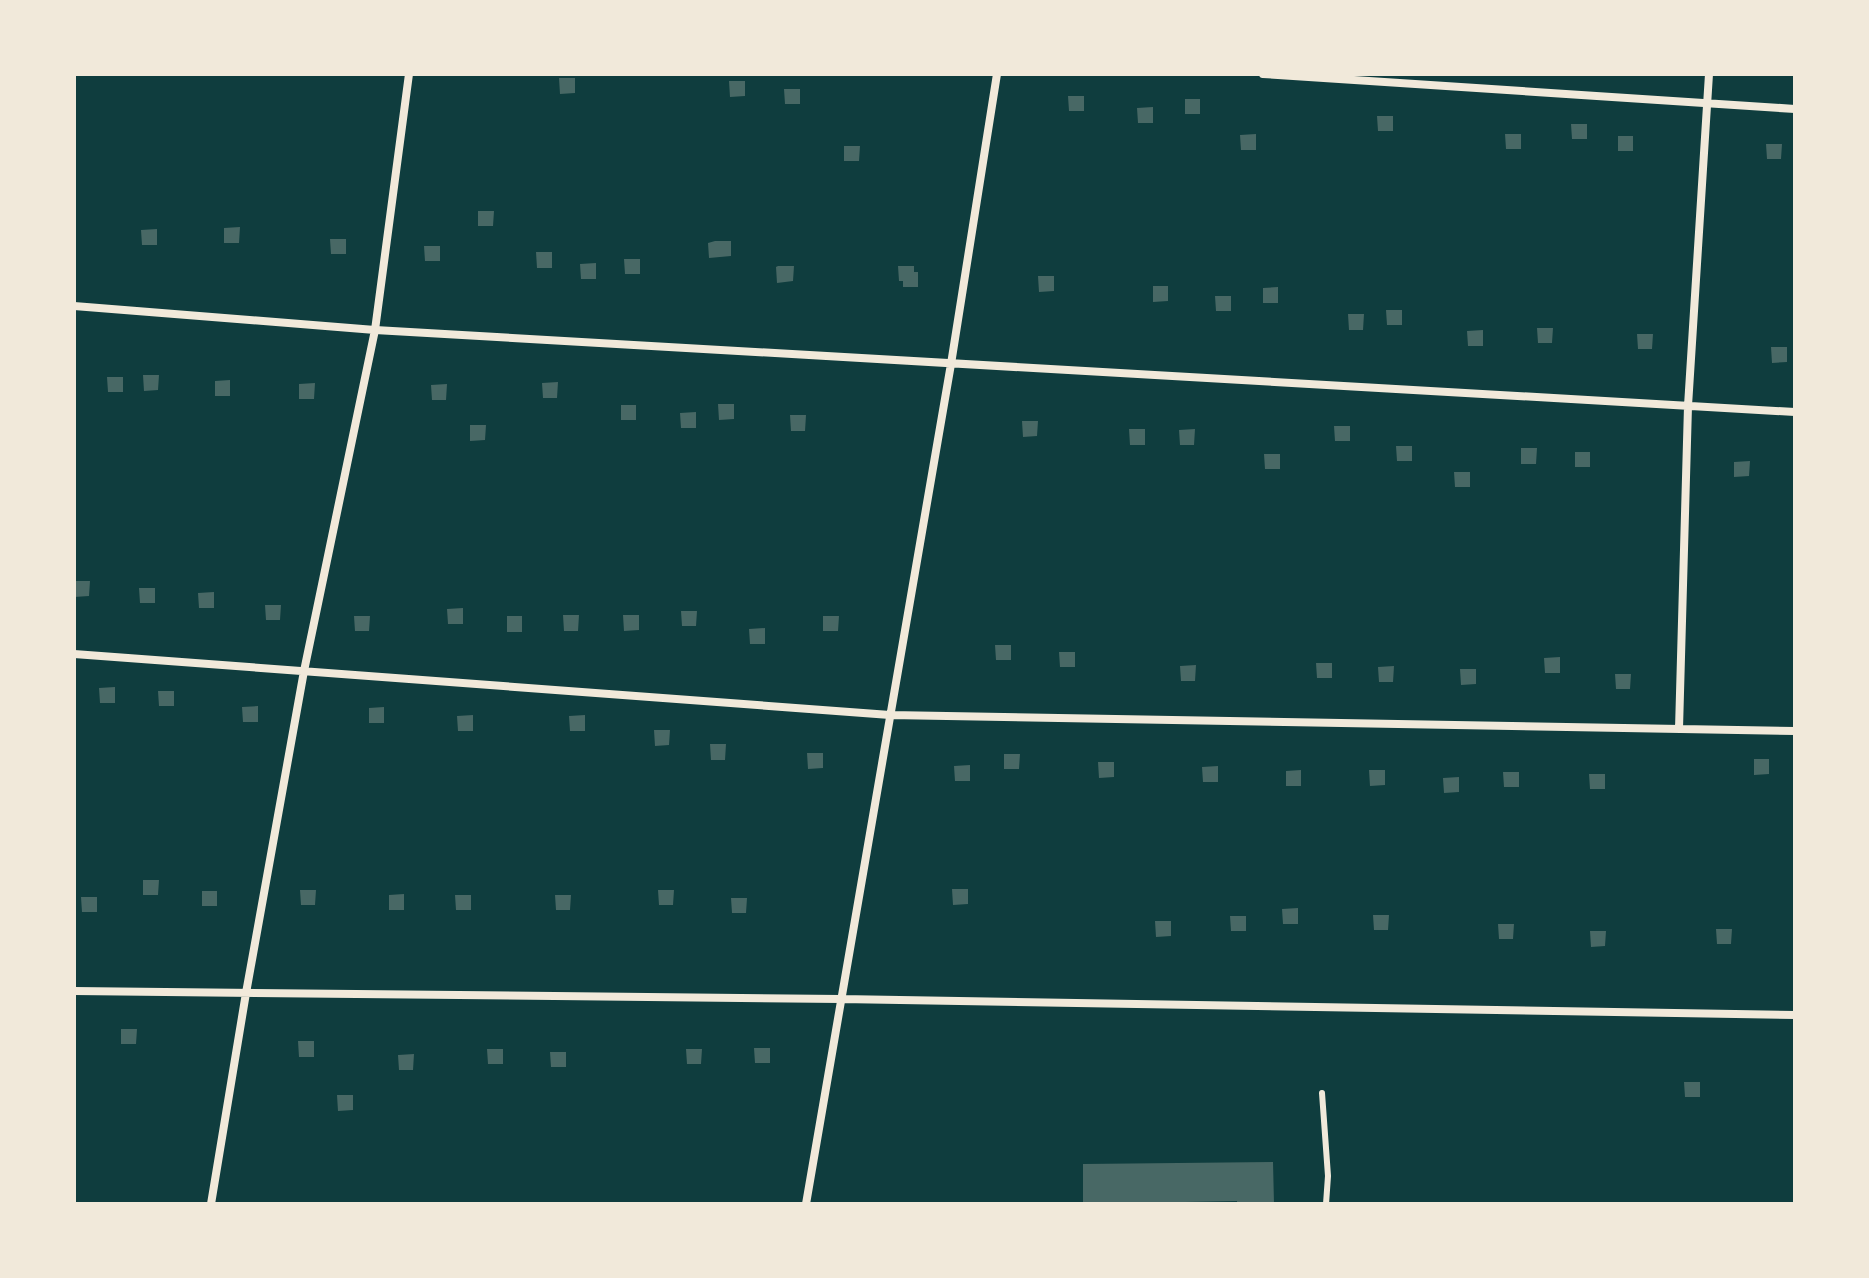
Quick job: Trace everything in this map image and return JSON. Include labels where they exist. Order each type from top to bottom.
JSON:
[{"type":"street","points":[[211,1204],[304,671],[375,330],[409,74]]},
{"type":"street","points":[[806,1204],[951,364],[997,74]]},
{"type":"street","points":[[1263,74],[1795,109]]},
{"type":"street","points":[[1679,729],[1688,406],[1709,74]]},
{"type":"street","points":[[74,306],[375,330],[1795,412]]},
{"type":"street","points":[[74,654],[890,715],[1795,731]]},
{"type":"street","points":[[74,991],[841,999],[1795,1015]]},
{"type":"lane","points":[[1322,1093],[1328,1176],[1326,1204]]},
{"type":"building","points":[[559,78],[575,78],[575,93],[560,94]]},
{"type":"building","points":[[729,81],[745,81],[745,96],[730,97]]},
{"type":"building","points":[[784,89],[800,89],[800,104],[785,104]]},
{"type":"building","points":[[1068,96],[1084,96],[1084,111],[1069,111]]},
{"type":"building","points":[[1185,99],[1200,99],[1200,114],[1185,114]]},
{"type":"building","points":[[1153,107],[1153,123],[1138,123],[1137,108]]},
{"type":"building","points":[[1377,116],[1393,116],[1393,131],[1378,131]]},
{"type":"building","points":[[1571,124],[1587,124],[1587,139],[1572,139]]},
{"type":"building","points":[[1256,134],[1256,150],[1241,150],[1240,135]]},
{"type":"building","points":[[1505,134],[1521,134],[1521,149],[1506,149]]},
{"type":"building","points":[[1618,136],[1633,136],[1633,151],[1618,151]]},
{"type":"building","points":[[1766,144],[1782,144],[1781,159],[1767,159]]},
{"type":"building","points":[[844,146],[860,146],[859,161],[844,161]]},
{"type":"building","points":[[478,211],[494,211],[493,226],[478,226]]},
{"type":"building","points":[[240,227],[239,243],[224,243],[224,228]]},
{"type":"building","points":[[157,229],[157,245],[142,245],[141,230]]},
{"type":"building","points":[[330,239],[346,239],[346,254],[331,254]]},
{"type":"building","points":[[731,241],[731,256],[709,258],[708,243]]},
{"type":"building","points":[[424,246],[440,246],[440,261],[425,261]]},
{"type":"building","points":[[536,252],[552,252],[552,268],[537,268]]},
{"type":"building","points":[[624,259],[640,259],[640,274],[625,274]]},
{"type":"building","points":[[596,263],[596,279],[581,279],[580,264]]},
{"type":"building","points":[[778,266],[794,266],[793,281],[777,283]]},
{"type":"building","points":[[898,266],[914,266],[914,272],[918,272],[918,287],[903,287],[903,281],[899,281]]},
{"type":"building","points":[[1038,276],[1054,276],[1054,291],[1039,292]]},
{"type":"building","points":[[1153,286],[1168,286],[1168,301],[1153,302]]},
{"type":"building","points":[[1278,287],[1278,303],[1263,303],[1263,288]]},
{"type":"building","points":[[1215,296],[1231,296],[1231,311],[1216,311]]},
{"type":"building","points":[[1386,310],[1402,310],[1402,325],[1387,325]]},
{"type":"building","points":[[1348,314],[1364,314],[1363,330],[1349,330]]},
{"type":"building","points":[[1537,328],[1553,328],[1552,343],[1538,343]]},
{"type":"building","points":[[1483,330],[1483,346],[1468,346],[1467,331]]},
{"type":"building","points":[[1637,334],[1653,334],[1652,349],[1638,349]]},
{"type":"building","points":[[1771,347],[1787,347],[1787,362],[1772,363]]},
{"type":"building","points":[[143,375],[159,375],[158,390],[144,391]]},
{"type":"building","points":[[107,377],[123,377],[123,392],[108,392]]},
{"type":"building","points":[[230,380],[230,396],[215,396],[215,381]]},
{"type":"building","points":[[558,382],[557,398],[543,398],[542,383]]},
{"type":"building","points":[[315,383],[314,399],[299,399],[299,384]]},
{"type":"building","points":[[447,384],[446,400],[432,400],[431,385]]},
{"type":"building","points":[[718,404],[734,404],[734,419],[719,420]]},
{"type":"building","points":[[621,405],[636,405],[636,420],[621,420]]},
{"type":"building","points":[[696,412],[696,428],[681,428],[680,413]]},
{"type":"building","points":[[790,415],[806,415],[805,431],[791,431]]},
{"type":"building","points":[[1022,421],[1038,421],[1037,436],[1023,437]]},
{"type":"building","points":[[470,425],[486,425],[485,440],[470,441]]},
{"type":"building","points":[[1334,426],[1350,426],[1350,441],[1335,441]]},
{"type":"building","points":[[1129,429],[1145,429],[1145,445],[1130,445]]},
{"type":"building","points":[[1195,429],[1194,445],[1180,445],[1179,430]]},
{"type":"building","points":[[1396,446],[1412,446],[1412,461],[1397,461]]},
{"type":"building","points":[[1521,448],[1537,448],[1536,464],[1521,464]]},
{"type":"building","points":[[1575,452],[1590,452],[1590,467],[1575,467]]},
{"type":"building","points":[[1264,454],[1280,454],[1280,469],[1265,469]]},
{"type":"building","points":[[1750,461],[1749,476],[1734,477],[1734,462]]},
{"type":"building","points":[[1454,472],[1470,472],[1470,487],[1455,487]]},
{"type":"building","points":[[74,581],[90,581],[89,596],[74,597]]},
{"type":"building","points":[[139,588],[155,588],[155,603],[140,603]]},
{"type":"building","points":[[214,592],[214,608],[199,608],[198,593]]},
{"type":"building","points":[[265,605],[281,605],[280,620],[266,620]]},
{"type":"building","points":[[463,608],[463,624],[448,624],[447,609]]},
{"type":"building","points":[[681,611],[697,611],[696,626],[682,626]]},
{"type":"building","points":[[563,615],[579,615],[578,631],[564,631]]},
{"type":"building","points":[[623,615],[639,615],[639,630],[624,631]]},
{"type":"building","points":[[354,616],[370,616],[369,631],[355,631]]},
{"type":"building","points":[[507,616],[522,616],[522,632],[507,632]]},
{"type":"building","points":[[823,616],[839,616],[838,631],[823,631]]},
{"type":"building","points":[[765,628],[765,644],[750,644],[749,629]]},
{"type":"building","points":[[995,645],[1011,645],[1011,660],[996,660]]},
{"type":"building","points":[[1059,652],[1075,652],[1075,667],[1060,667]]},
{"type":"building","points":[[1560,657],[1560,673],[1545,673],[1544,658]]},
{"type":"building","points":[[1316,663],[1332,663],[1332,678],[1317,678]]},
{"type":"building","points":[[1196,665],[1195,681],[1181,681],[1180,666]]},
{"type":"building","points":[[1394,666],[1393,682],[1379,682],[1378,667]]},
{"type":"building","points":[[1460,669],[1476,669],[1476,684],[1461,685]]},
{"type":"building","points":[[1615,674],[1631,674],[1630,689],[1616,689]]},
{"type":"building","points":[[115,687],[115,703],[100,703],[99,688]]},
{"type":"building","points":[[158,691],[174,691],[174,706],[159,706]]},
{"type":"building","points":[[258,706],[258,722],[243,722],[242,707]]},
{"type":"building","points":[[384,707],[384,723],[369,723],[369,708]]},
{"type":"building","points":[[473,715],[473,731],[458,731],[457,716]]},
{"type":"building","points":[[585,715],[585,731],[570,731],[569,716]]},
{"type":"building","points":[[654,730],[670,730],[669,745],[655,746]]},
{"type":"building","points":[[710,744],[726,744],[725,760],[711,760]]},
{"type":"building","points":[[807,753],[823,753],[823,768],[808,769]]},
{"type":"building","points":[[1004,754],[1020,754],[1019,769],[1004,769]]},
{"type":"building","points":[[1754,759],[1769,759],[1769,774],[1754,775]]},
{"type":"building","points":[[1098,762],[1114,762],[1114,777],[1099,778]]},
{"type":"building","points":[[970,765],[970,781],[955,781],[954,766]]},
{"type":"building","points":[[1218,766],[1218,782],[1203,782],[1202,767]]},
{"type":"building","points":[[1301,770],[1301,786],[1286,786],[1286,771]]},
{"type":"building","points":[[1369,770],[1385,770],[1385,785],[1370,786]]},
{"type":"building","points":[[1503,772],[1519,772],[1519,787],[1504,787]]},
{"type":"building","points":[[1589,774],[1605,774],[1605,789],[1590,789]]},
{"type":"building","points":[[1459,777],[1459,792],[1444,793],[1443,778]]},
{"type":"building","points":[[143,880],[159,880],[158,895],[143,895]]},
{"type":"building","points":[[952,889],[968,889],[968,904],[953,905]]},
{"type":"building","points":[[300,890],[316,890],[315,905],[301,905]]},
{"type":"building","points":[[658,890],[674,890],[673,905],[659,905]]},
{"type":"building","points":[[202,891],[217,891],[217,906],[202,906]]},
{"type":"building","points":[[404,894],[404,910],[389,910],[389,895]]},
{"type":"building","points":[[455,895],[471,895],[471,910],[456,910]]},
{"type":"building","points":[[555,895],[571,895],[570,910],[556,910]]},
{"type":"building","points":[[81,897],[97,897],[97,912],[82,912]]},
{"type":"building","points":[[731,898],[747,898],[746,913],[732,913]]},
{"type":"building","points":[[1298,908],[1298,924],[1283,924],[1282,909]]},
{"type":"building","points":[[1373,915],[1389,915],[1388,930],[1374,930]]},
{"type":"building","points":[[1230,916],[1246,916],[1246,931],[1231,931]]},
{"type":"building","points":[[1155,921],[1171,921],[1171,936],[1156,937]]},
{"type":"building","points":[[1498,924],[1514,924],[1513,939],[1499,939]]},
{"type":"building","points":[[1716,929],[1732,929],[1731,944],[1717,944]]},
{"type":"building","points":[[1590,931],[1606,931],[1605,946],[1591,947]]},
{"type":"building","points":[[121,1029],[137,1029],[136,1044],[121,1044]]},
{"type":"building","points":[[298,1041],[314,1041],[314,1057],[299,1057]]},
{"type":"building","points":[[754,1048],[770,1048],[770,1063],[755,1063]]},
{"type":"building","points":[[487,1049],[503,1049],[503,1064],[488,1064]]},
{"type":"building","points":[[686,1049],[702,1049],[701,1064],[687,1064]]},
{"type":"building","points":[[550,1052],[566,1052],[566,1067],[551,1067]]},
{"type":"building","points":[[414,1054],[413,1070],[399,1070],[398,1055]]},
{"type":"building","points":[[1684,1082],[1700,1082],[1700,1097],[1685,1097]]},
{"type":"building","points":[[337,1095],[353,1095],[353,1110],[338,1111]]},
{"type":"building","points":[[1273,1162],[1274,1204],[1237,1204],[1237,1201],[1083,1204],[1083,1164]]}]
